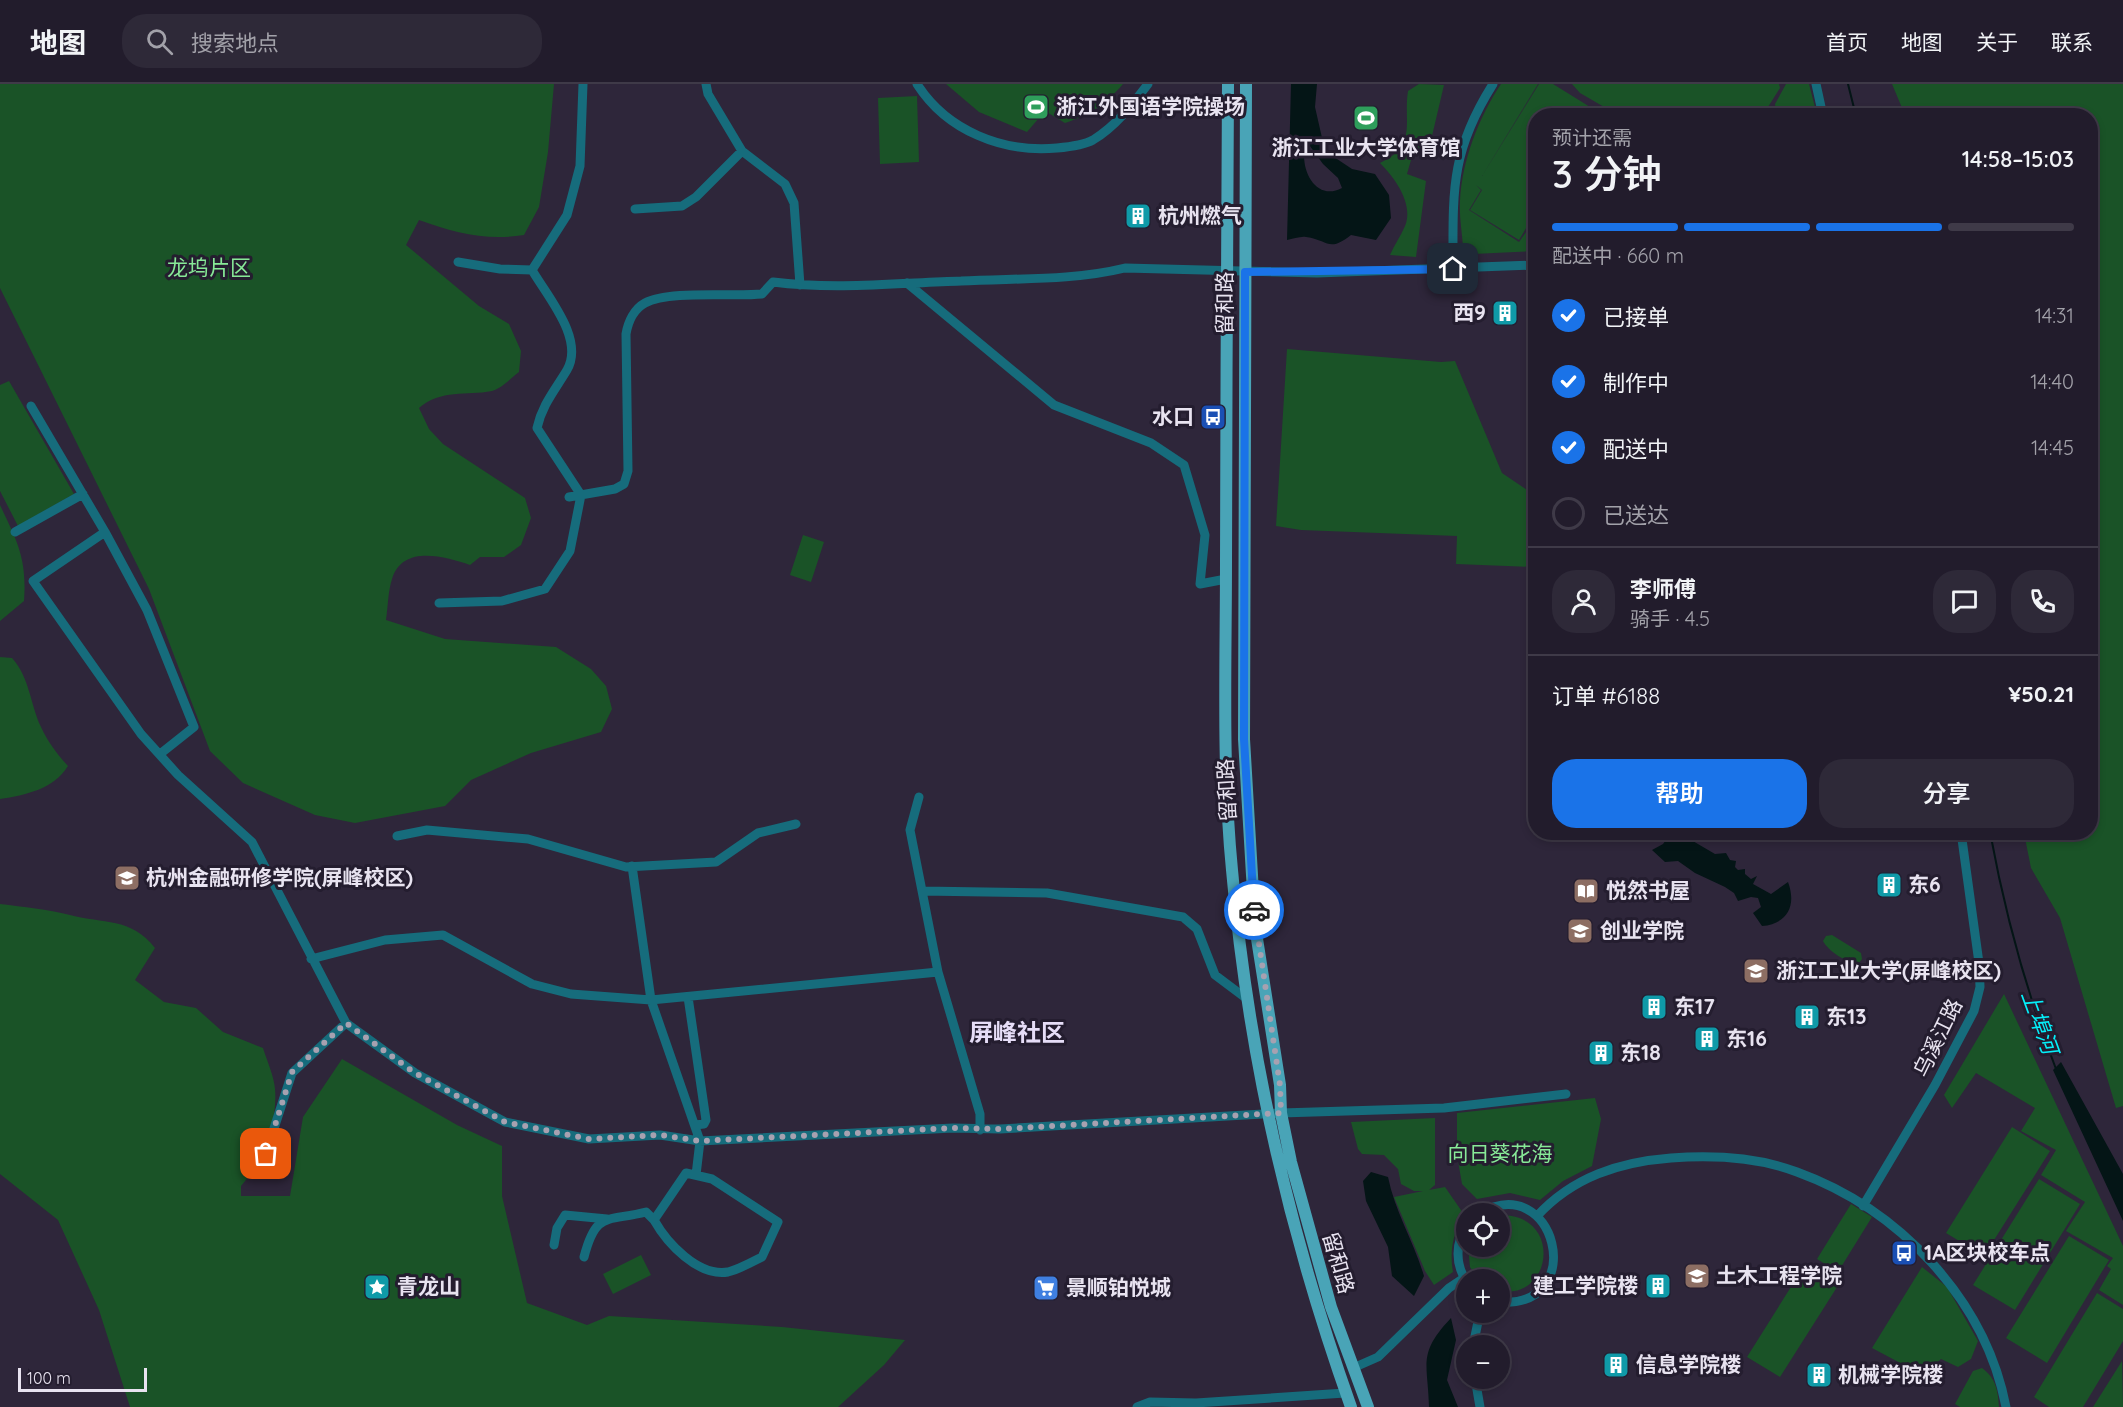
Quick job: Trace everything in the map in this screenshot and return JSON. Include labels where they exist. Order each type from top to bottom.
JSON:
[{"type":"main road","name":"留和路","points":[[1228,84],[1226,728],[1232,878],[1247,999],[1267,1115],[1299,1246],[1351,1407]]},
{"type":"main road","name":"留和路","points":[[1246,84],[1244,739],[1255,926],[1280,1085],[1281,1113],[1308,1228],[1353,1368],[1368,1407]]},
{"type":"street","points":[[532,270],[567,215],[580,166],[583,84]]},
{"type":"street","points":[[706,84],[708,94],[742,151],[785,184],[794,203],[800,285]]},
{"type":"street","points":[[917,84],[934,107],[987,141],[1039,149],[1092,141],[1126,114],[1148,84]]},
{"type":"street","points":[[1453,269],[1452,202],[1463,140],[1493,84]]},
{"type":"street","points":[[1816,84],[1821,108]]},
{"type":"street","points":[[635,209],[682,206],[696,196],[742,151]]},
{"type":"street","points":[[458,262],[500,269],[532,270]]},
{"type":"street","points":[[569,497],[615,489],[624,484],[628,471],[626,334],[628,322],[645,303],[663,299],[762,294],[773,282],[800,285],[907,283],[1098,275],[1125,268],[1245,272],[1453,269],[1528,265]]},
{"type":"street","points":[[439,603],[502,601],[545,589],[570,551],[581,495],[537,428],[541,410],[572,358],[568,332],[532,270]]},
{"type":"street","points":[[907,283],[1054,405],[1151,443],[1184,465],[1205,535],[1200,584],[1226,579]]},
{"type":"street","points":[[31,406],[105,532],[147,610],[194,727],[160,754]]},
{"type":"street","points":[[15,532],[83,494]]},
{"type":"street","points":[[105,532],[33,580],[141,734],[178,775],[252,842],[346,1023],[415,1073],[505,1122],[589,1139],[660,1135],[700,1141],[953,1128],[980,1130],[1281,1113],[1444,1108],[1566,1094]]},
{"type":"street","points":[[919,797],[910,830],[938,972],[980,1114],[980,1130]]},
{"type":"street","points":[[397,836],[427,830],[528,839],[632,867],[716,862],[758,833],[796,824]]},
{"type":"street","name":"乌溪江路","points":[[1863,1206],[1932,1092],[1974,1011],[1980,987],[1979,963],[1962,840]]},
{"type":"street","points":[[632,867],[651,1000],[700,1141],[696,1175]]},
{"type":"street","points":[[922,891],[1047,893],[1183,917],[1197,929],[1215,975],[1247,999]]},
{"type":"street","points":[[311,959],[385,940],[443,935],[532,984],[571,994],[651,1000],[938,972]]},
{"type":"street","points":[[688,997],[706,1120],[704,1124],[695,1125]]},
{"type":"street","points":[[266,1154],[292,1072],[346,1023]]},
{"type":"street","points":[[1537,1216],[1551,1200],[1600,1171],[1658,1159],[1696,1156],[1743,1160],[1796,1171],[1889,1222],[1930,1260],[1980,1328],[1994,1362],[2006,1407]]},
{"type":"street","points":[[554,1245],[557,1227],[565,1215],[607,1219],[646,1212],[673,1246],[690,1260],[711,1270],[726,1272],[762,1257],[778,1222],[712,1179],[686,1173],[654,1220]]},
{"type":"street","points":[[1510,1206],[1537,1216],[1550,1233],[1554,1243],[1554,1264],[1541,1289],[1529,1297],[1510,1301]]},
{"type":"street","points":[[584,1257],[593,1229],[607,1219]]},
{"type":"street","points":[[1353,1368],[1378,1357],[1449,1288],[1456,1284]]},
{"type":"street","points":[[1477,1389],[1480,1407]]},
{"type":"street","points":[[1137,1407],[1150,1402],[1196,1405],[1346,1393]]},
{"type":"green space","name":"龙坞片区","points":[[0,84],[554,84],[548,152],[539,207],[524,235],[497,237],[471,235],[419,220],[406,245],[479,306],[509,324],[521,351],[519,372],[495,390],[436,398],[419,408],[429,429],[443,444],[525,498],[531,518],[521,545],[504,557],[480,557],[470,565],[426,556],[405,561],[397,568],[392,579],[386,620],[445,639],[556,647],[591,669],[606,686],[612,709],[601,732],[531,753],[471,780],[445,806],[355,823],[315,815],[243,783],[210,751],[149,589],[0,288]]},
{"type":"green space","name":"浙江外国语学院操场","points":[[946,84],[1123,84],[1097,108],[1065,123],[1045,111],[1027,132],[979,112]]},
{"type":"green space","points":[[1419,84],[1444,85],[1428,153],[1413,153],[1407,174],[1426,181],[1416,257],[1390,255],[1405,226],[1407,209],[1402,192],[1380,163],[1400,149],[1404,141],[1408,91]]},
{"type":"green space","points":[[1501,84],[1538,84],[1482,176],[1539,84],[1553,84],[1592,108],[1528,108],[1528,225],[1519,240],[1470,210],[1482,190],[1476,185],[1481,190],[1469,210],[1519,242],[1528,229],[1528,251],[1473,254],[1463,247],[1460,201],[1464,170],[1473,140]]},
{"type":"green space","points":[[1572,84],[1779,84],[1780,88],[1767,108],[1606,108],[1580,93]]},
{"type":"green space","points":[[1786,84],[1809,84],[1815,108],[1775,108],[1775,104]]},
{"type":"green space","points":[[1892,84],[2123,84],[2123,1106],[2116,1108],[2060,918],[2031,868],[2025,840],[2098,840],[2098,108],[1902,108]]},
{"type":"green space","points":[[917,96],[919,162],[880,164],[878,98]]},
{"type":"green space","points":[[1287,349],[1441,362],[1455,361],[1502,473],[1528,491],[1528,567],[1456,564],[1457,536],[1301,530],[1276,526]]},
{"type":"green space","points":[[9,381],[74,494],[18,526],[0,491],[0,385]]},
{"type":"green space","points":[[0,505],[20,552],[25,586],[24,601],[0,621]]},
{"type":"green space","points":[[803,535],[824,542],[811,582],[790,575]]},
{"type":"green space","points":[[0,657],[12,658],[23,674],[37,718],[53,748],[68,766],[55,780],[38,790],[0,799]]},
{"type":"green space","points":[[0,904],[116,923],[136,931],[155,948],[135,980],[164,1002],[196,1008],[223,1032],[263,1048],[274,1084],[274,1115],[262,1153],[241,1186],[241,1196],[290,1196],[303,1117],[342,1059],[457,1125],[502,1146],[502,1196],[527,1303],[587,1325],[609,1316],[782,1327],[905,1340],[884,1365],[838,1407],[130,1407],[99,1310],[58,1220],[0,1174]]},
{"type":"green space","points":[[1832,935],[1861,953],[1862,959],[1859,963],[1844,959],[1829,949],[1823,941],[1826,936]]},
{"type":"green space","points":[[2004,994],[2123,1246],[2123,1305],[2099,1290],[2111,1269],[2107,1266],[2113,1258],[2066,1231],[2085,1202],[2041,1175],[2056,1150],[2021,1131],[2035,1108],[1976,1073],[1952,1108],[1944,1095]]},
{"type":"green space","name":"向日葵花海","points":[[1595,1098],[1601,1119],[1592,1166],[1563,1181],[1540,1200],[1510,1193],[1477,1199],[1462,1184],[1457,1155],[1457,1113]]},
{"type":"green space","points":[[1435,1118],[1435,1185],[1429,1190],[1445,1187],[1456,1203],[1456,1232],[1453,1242],[1453,1272],[1434,1285],[1425,1271],[1394,1197],[1423,1191],[1414,1191],[1401,1184],[1398,1169],[1384,1155],[1362,1154],[1358,1149],[1351,1122]]},
{"type":"green space","points":[[2012,1127],[2050,1151],[1984,1256],[1946,1233]]},
{"type":"green space","points":[[2039,1179],[2080,1204],[2015,1310],[1973,1285]]},
{"type":"green space","points":[[1851,1204],[1872,1217],[1838,1272],[1817,1259]]},
{"type":"green space","points":[[1510,1216],[1520,1218],[1534,1228],[1542,1241],[1544,1256],[1540,1271],[1531,1283],[1518,1290],[1510,1290],[1510,1269],[1471,1269],[1469,1257],[1510,1257]]},
{"type":"green space","points":[[2069,1236],[2109,1260],[2047,1363],[2006,1338]]},
{"type":"green space","points":[[641,1255],[651,1275],[613,1294],[603,1274]]},
{"type":"green space","points":[[1806,1263],[1839,1284],[1780,1377],[1747,1357]]},
{"type":"green space","points":[[1922,1267],[1947,1287],[1978,1341],[1971,1359],[1958,1367],[1941,1359],[1923,1375],[1872,1348]]},
{"type":"green space","points":[[2097,1293],[2123,1309],[2123,1341],[2083,1407],[2049,1407],[2034,1397]]},
{"type":"green space","points":[[2122,1361],[2123,1407],[2093,1407]]},
{"type":"green space","points":[[1982,1368],[1995,1385],[1999,1407],[1960,1407],[1955,1404],[1973,1371]]},
{"type":"shaded area","points":[[1291,84],[1317,84],[1315,107],[1325,151],[1352,169],[1375,174],[1389,195],[1391,218],[1376,240],[1351,235],[1333,244],[1304,237],[1287,240]],"holes":[[[1307,142],[1323,164],[1338,178],[1342,188],[1332,191],[1323,190],[1310,179],[1304,161]]]},
{"type":"shaded area","points":[[1666,840],[1691,840],[1715,854],[1726,853],[1730,860],[1736,861],[1735,867],[1738,870],[1745,869],[1745,874],[1751,879],[1757,876],[1753,884],[1771,894],[1788,882],[1791,899],[1788,912],[1778,922],[1762,926],[1753,913],[1761,907],[1758,898],[1751,897],[1738,901],[1734,893],[1725,887],[1695,873],[1678,861],[1665,862],[1652,850]]},
{"type":"shaded area","points":[[2061,1062],[2123,1174],[2123,1221],[2053,1070]]},
{"type":"shaded area","points":[[1371,1172],[1388,1177],[1395,1202],[1420,1263],[1424,1276],[1414,1296],[1392,1276],[1388,1247],[1366,1201],[1363,1181]]},
{"type":"shaded area","points":[[1451,1318],[1456,1340],[1447,1380],[1458,1407],[1429,1407],[1427,1360],[1429,1350],[1440,1330]]},
{"type":"waterway","name":"上埠河","points":[[1848,84],[1854,108]]},
{"type":"waterway","name":"上埠河","points":[[1992,840],[2017,952],[2056,1069]]},
{"type":"way so far","points":[[266,1154],[292,1072],[346,1023],[415,1073],[505,1122],[589,1139],[660,1135],[671,1139],[700,1141],[953,1128],[980,1130],[1281,1113],[1280,1085],[1254,910]]},
{"type":"place","name":"浙江外国语学院操场","points":[[1036,107]]},
{"type":"place","name":"浙江工业大学体育馆","points":[[1366,118]]},
{"type":"place","name":"杭州燃气","points":[[1138,216]]},
{"type":"place","name":"西9","points":[[1505,313]]},
{"type":"place","name":"水口","points":[[1213,417]]},
{"type":"place","name":"杭州金融研修学院(屏峰校区)","points":[[127,878]]},
{"type":"place","name":"东6","points":[[1889,885]]},
{"type":"place","name":"悦然书屋","points":[[1586,891]]},
{"type":"place","name":"创业学院","points":[[1580,931]]},
{"type":"place","name":"浙江工业大学(屏峰校区)","points":[[1756,971]]},
{"type":"place","name":"东17","points":[[1654,1007]]},
{"type":"place","name":"东13","points":[[1807,1017]]},
{"type":"place","name":"东16","points":[[1707,1039]]},
{"type":"place","name":"东18","points":[[1601,1053]]},
{"type":"place","name":"1A区块校车点","points":[[1904,1253]]},
{"type":"place","name":"土木工程学院","points":[[1697,1276]]},
{"type":"place","name":"建工学院楼","points":[[1658,1286]]},
{"type":"place","name":"青龙山","points":[[377,1287]]},
{"type":"place","name":"景顺铂悦城","points":[[1046,1288]]},
{"type":"place","name":"信息学院楼","points":[[1616,1365]]},
{"type":"place","name":"机械学院楼","points":[[1819,1375]]},
{"type":"district","name":"屏峰社区","points":[[1017,1033]]},
{"type":"route","points":[[1254,910],[1244,739],[1245,272],[1317,273],[1453,269]]}]
